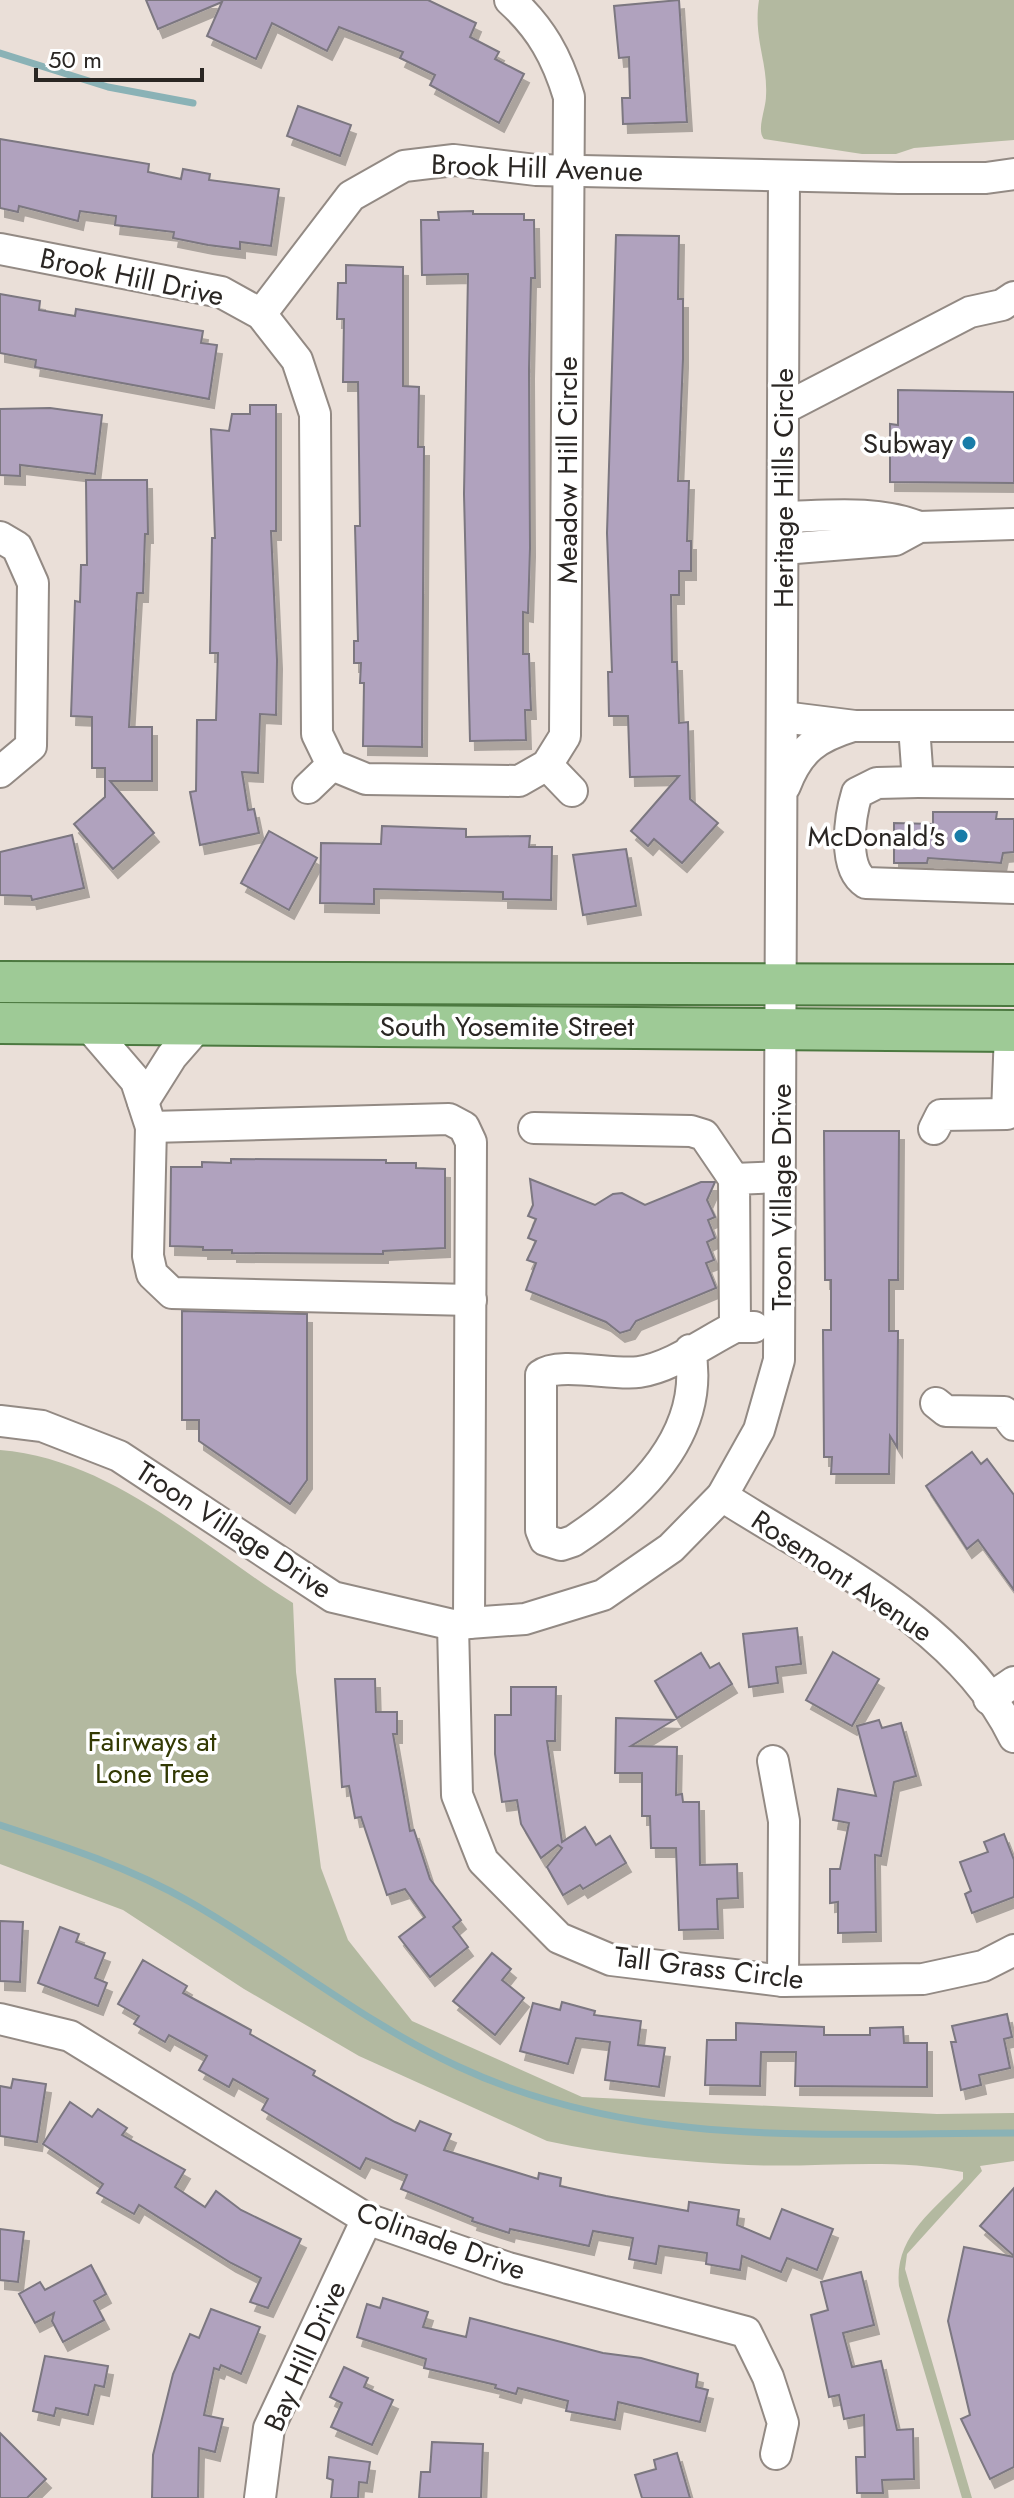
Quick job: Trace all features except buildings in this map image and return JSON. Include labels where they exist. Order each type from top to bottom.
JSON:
[{"type":"main road","name":"South Yosemite Street","points":[[0,982],[1014,985]]},
{"type":"main road","name":"South Yosemite Street","points":[[0,1023],[1012,1031]]},
{"type":"street","name":"Meadow Hill Circle","points":[[510,0],[533,21],[558,61],[569,97],[565,736],[547,765]]},
{"type":"street","name":"Brook Hill Avenue","points":[[261,314],[351,196],[404,166],[454,160],[536,170],[784,176]]},
{"type":"street","points":[[784,176],[972,178],[1014,174]]},
{"type":"street","name":"Heritage Hills Circle","points":[[782,1031],[784,176]]},
{"type":"street","name":"Brook Hill Drive","points":[[0,249],[221,292],[261,314]]},
{"type":"street","points":[[783,409],[942,325],[970,312],[1002,305],[1014,297]]},
{"type":"street","points":[[261,314],[297,360],[315,414],[317,734],[332,765],[366,779],[519,781],[547,765],[572,791]]},
{"type":"street","points":[[783,517],[857,516],[900,520],[919,527],[1014,524]]},
{"type":"street","points":[[783,549],[895,540],[919,527]]},
{"type":"street","points":[[14,773],[31,746],[33,583],[15,541]]},
{"type":"street","points":[[783,717],[855,726],[1014,726]]},
{"type":"street","points":[[783,791],[803,753],[822,736],[855,726]]},
{"type":"street","points":[[914,726],[918,782]]},
{"type":"street","points":[[308,788],[332,765]]},
{"type":"street","points":[[1014,783],[877,783],[857,793],[851,862],[866,883],[1014,888]]},
{"type":"street","points":[[87,1024],[136,1081],[147,1114],[148,1256],[152,1274],[172,1293],[471,1300]]},
{"type":"street","points":[[147,1114],[172,1056],[200,1024]]},
{"type":"street","name":"Troon Village Drive","points":[[0,1421],[42,1426],[119,1456],[333,1597],[461,1624],[525,1619],[603,1595],[671,1548],[722,1496],[759,1430],[779,1360],[782,1031]]},
{"type":"street","points":[[934,1129],[941,1115],[1007,1114],[1012,1031]]},
{"type":"street","name":"Tall Grass Circle","points":[[147,1114],[449,1119],[464,1127],[471,1142],[471,1300],[457,1795],[483,1861],[559,1938],[611,1960],[783,1981],[923,1979],[983,1966],[1014,1950]]},
{"type":"street","points":[[534,1128],[691,1131],[704,1135],[734,1179],[735,1327]]},
{"type":"street","points":[[734,1179],[781,1177]]},
{"type":"street","points":[[690,1350],[693,1382],[684,1421],[646,1482],[611,1516],[573,1541],[561,1545],[545,1540],[541,1530],[541,1375],[556,1369],[639,1372],[735,1327],[780,1327]]},
{"type":"street","points":[[936,1403],[946,1411],[1004,1412],[1014,1425]]},
{"type":"street","name":"Rosemont Avenue","points":[[722,1496],[889,1602],[1002,1690],[1013,1730]]},
{"type":"street","points":[[773,1761],[784,1821],[783,1981]]},
{"type":"street","name":"Colinade Drive","points":[[0,2019],[70,2036],[367,2219],[508,2268],[746,2332],[768,2377],[783,2423],[776,2454]]},
{"type":"street","name":"Bay Hill Drive","points":[[260,2498],[269,2428],[367,2219]]},
{"type":"green space","points":[[759,0],[1014,0],[1014,140],[914,148],[896,154],[862,154],[764,139],[761,125],[766,84],[758,26]]},
{"type":"green space","name":"Fairways at Lone Tree","points":[[0,1450],[41,1457],[118,1487],[293,1603],[296,1672],[321,1868],[348,1940],[412,2021],[582,2097],[937,2114],[1014,2113],[1014,2161],[980,2166],[982,2171],[907,2254],[905,2269],[972,2498],[962,2498],[899,2286],[899,2269],[909,2239],[928,2214],[963,2179],[963,2172],[909,2165],[775,2166],[698,2162],[622,2154],[547,2141],[359,2056],[244,1989],[123,1910],[0,1864]]},
{"type":"waterway","points":[[0,53],[108,87],[193,103]]},
{"type":"waterway","points":[[0,1825],[97,1859],[168,1890],[224,1922],[388,2029],[457,2066],[524,2093],[593,2112],[661,2124],[731,2131],[801,2134],[1014,2133]]},
{"type":"place","name":"Subway","points":[[969,443]]},
{"type":"place","name":"McDonald's","points":[[961,836]]}]
